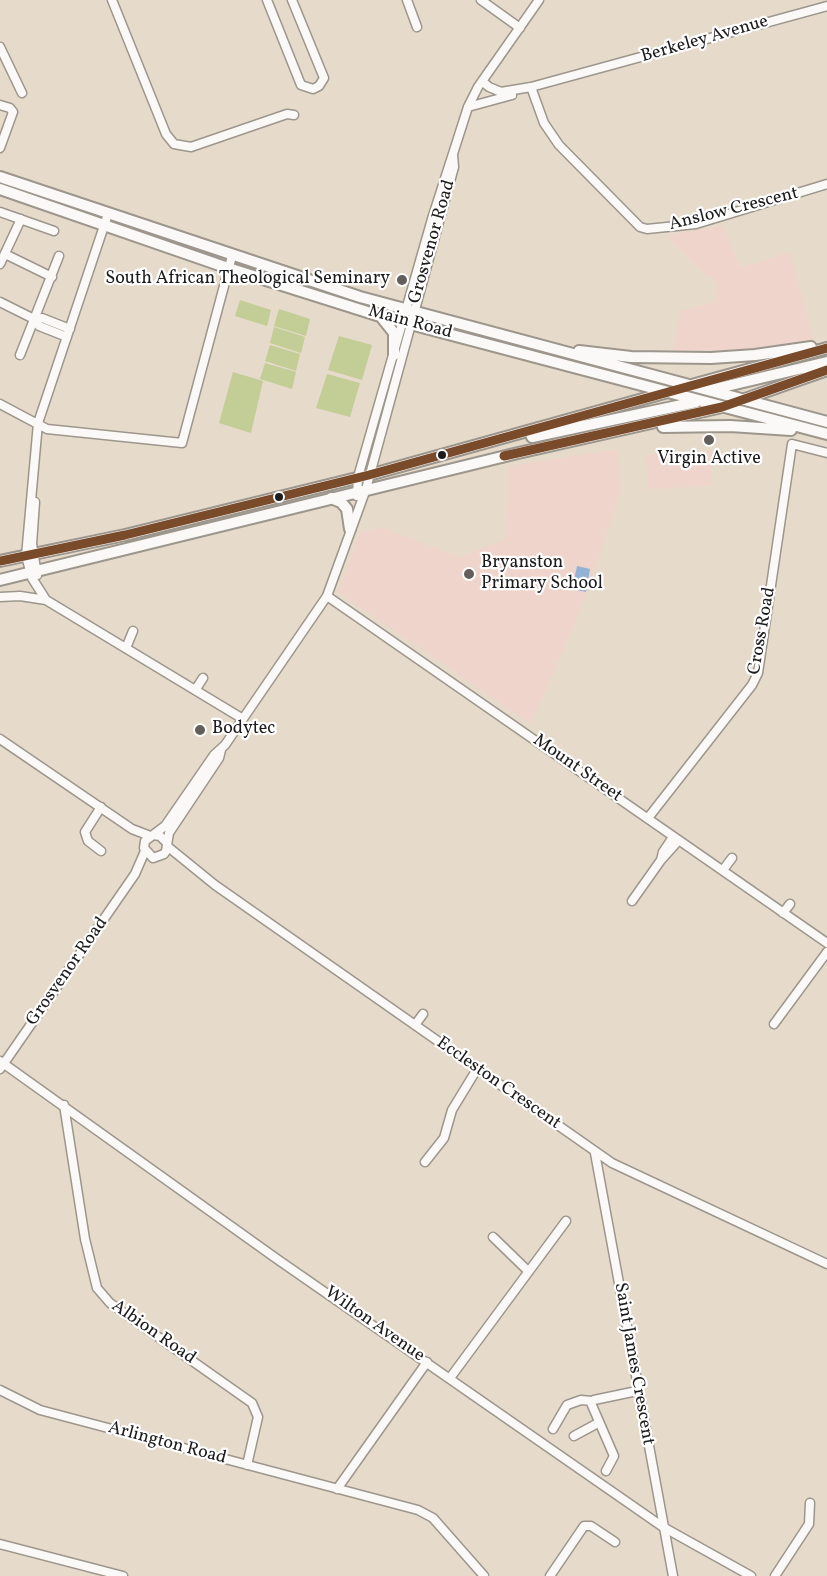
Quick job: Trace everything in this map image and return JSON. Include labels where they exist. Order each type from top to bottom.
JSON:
[{"type":"main road","name":"Main Road","points":[[0,177],[232,256],[410,310],[687,386],[722,407],[823,433]]},
{"type":"main road","name":"Main Road","points":[[0,189],[228,268],[380,316],[668,392]]},
{"type":"main road","points":[[380,316],[394,333],[394,356]]},
{"type":"main road","points":[[545,347],[631,357],[678,358],[755,355],[827,346]]},
{"type":"main road","points":[[0,561],[364,476],[827,346]]},
{"type":"main road","points":[[477,446],[705,396],[730,387],[827,362]]},
{"type":"main road","points":[[0,580],[34,575],[331,498],[361,494],[518,453],[722,407],[827,370]]},
{"type":"main road","points":[[668,392],[705,396]]},
{"type":"main road","name":"Main Road","points":[[705,396],[741,400],[827,422]]},
{"type":"main road","points":[[634,428],[729,426],[823,433]]},
{"type":"main road","points":[[331,498],[341,502],[347,509],[350,529]]},
{"type":"street","points":[[112,0],[166,134],[174,144],[191,147],[287,114],[294,115]]},
{"type":"street","points":[[267,0],[301,85],[313,89],[319,86],[324,78],[292,0]]},
{"type":"street","points":[[407,0],[417,27]]},
{"type":"street","points":[[481,0],[520,28]]},
{"type":"street","name":"Grosvenor Road","points":[[364,476],[410,310],[454,167],[453,155],[468,107],[480,84],[539,0]]},
{"type":"street","name":"Berkeley Avenue","points":[[468,107],[827,6]]},
{"type":"street","points":[[1,51],[22,93]]},
{"type":"street","points":[[480,84],[496,99]]},
{"type":"street","name":"Berkeley Avenue","points":[[480,84],[501,92],[532,89]]},
{"type":"street","name":"Anslow Crescent","points":[[532,89],[546,128],[559,145],[640,226],[647,229],[696,224],[827,184]]},
{"type":"street","points":[[0,105],[10,108],[13,112],[0,148]]},
{"type":"street","points":[[0,212],[54,231]]},
{"type":"street","points":[[46,600],[34,575],[27,525],[38,423],[108,214]]},
{"type":"street","points":[[0,263],[21,219]]},
{"type":"street","points":[[5,254],[52,277]]},
{"type":"street","points":[[20,355],[36,320],[59,256]]},
{"type":"street","points":[[0,404],[47,429],[182,443],[232,256]]},
{"type":"street","points":[[0,302],[36,320],[42,318],[69,333]]},
{"type":"street","name":"Grosvenor Road","points":[[167,845],[171,828],[216,763],[221,750],[327,596],[361,494],[394,356],[407,323]]},
{"type":"street","name":"Cross Road","points":[[648,818],[752,686],[758,674],[792,444],[827,453]]},
{"type":"street","points":[[0,597],[20,596],[46,600],[243,718]]},
{"type":"street","name":"Mount Street","points":[[327,596],[827,943]]},
{"type":"street","points":[[126,648],[133,631]]},
{"type":"street","points":[[196,689],[202,678]]},
{"type":"street","points":[[0,739],[132,829],[163,837],[167,845],[160,857],[153,858],[132,829]]},
{"type":"street","name":"Grosvenor Road","points":[[152,836],[165,826],[214,755],[221,750]]},
{"type":"street","points":[[101,807],[85,832],[88,841],[101,850]]},
{"type":"street","points":[[145,848],[152,836]]},
{"type":"street","points":[[632,901],[676,839]]},
{"type":"street","name":"Eccleston Crescent","points":[[167,845],[191,867],[595,1153],[633,1174],[827,1264]]},
{"type":"street","name":"Grosvenor Road","points":[[135,874],[145,848]]},
{"type":"street","name":"Grosvenor Road","points":[[1,1064],[135,874],[149,861],[160,857]]},
{"type":"street","name":"Eccleston Crescent","points":[[160,857],[191,867]]},
{"type":"street","points":[[723,870],[732,858]]},
{"type":"street","points":[[783,913],[790,903]]},
{"type":"street","points":[[774,1024],[827,952]]},
{"type":"street","points":[[415,1025],[423,1014]]},
{"type":"street","name":"Wilton Avenue","points":[[1,1064],[64,1105],[663,1527],[751,1576]]},
{"type":"street","points":[[425,1162],[444,1138],[452,1110],[477,1069]]},
{"type":"street","name":"Albion Road","points":[[64,1105],[84,1229],[97,1288],[110,1303],[252,1403],[258,1417],[248,1465]]},
{"type":"street","name":"Saint James Crescent","points":[[595,1153],[637,1391],[673,1576]]},
{"type":"street","points":[[450,1378],[566,1221]]},
{"type":"street","points":[[493,1237],[528,1271]]},
{"type":"street","points":[[337,1489],[427,1362]]},
{"type":"street","name":"Arlington Road","points":[[0,1390],[40,1410],[428,1515],[484,1576]]},
{"type":"street","points":[[553,1429],[567,1405],[581,1400],[592,1401],[637,1391]]},
{"type":"street","points":[[592,1401],[591,1408],[614,1456],[606,1471]]},
{"type":"street","points":[[574,1436],[598,1423]]},
{"type":"street","points":[[775,1576],[788,1552],[802,1538],[809,1524],[810,1503]]},
{"type":"street","points":[[550,1576],[584,1526],[591,1526],[615,1542]]},
{"type":"street","points":[[0,1544],[123,1576]]},
{"type":"shaded area","points":[[723,226],[740,268],[790,252],[813,339],[749,350],[673,350],[681,311],[711,303],[717,296],[718,287],[715,279],[704,274],[669,239],[669,235]]},
{"type":"shaded area","name":"Bryanston Primary School","points":[[617,449],[621,489],[585,598],[531,724],[338,592],[360,532],[383,528],[460,557],[505,539],[508,466]]},
{"type":"shaded area","points":[[710,451],[712,486],[648,489],[646,455]]},
{"type":"green space","points":[[240,300],[271,310],[267,326],[235,316]]},
{"type":"green space","points":[[279,309],[310,319],[306,336],[274,326]]},
{"type":"green space","points":[[274,327],[305,337],[301,353],[270,343]]},
{"type":"green space","points":[[339,336],[372,345],[362,380],[328,370]]},
{"type":"green space","points":[[270,345],[300,354],[296,371],[265,361]]},
{"type":"green space","points":[[265,363],[296,372],[292,389],[260,379]]},
{"type":"green space","points":[[233,372],[263,381],[251,433],[219,423]]},
{"type":"green space","points":[[327,374],[360,383],[350,417],[316,408]]},
{"type":"water","points":[[577,566],[590,569],[586,592],[572,589]]},
{"type":"transit line","points":[[0,561],[125,535],[369,475],[827,348]]},
{"type":"transit line","points":[[504,456],[722,407],[827,370]]},
{"type":"place","name":"South African Theological Seminary","points":[[402,280]]},
{"type":"place","name":"Virgin Active","points":[[709,440]]},
{"type":"place","name":"Bryanston Primary School","points":[[469,574]]},
{"type":"place","name":"Bodytec","points":[[200,730]]}]
